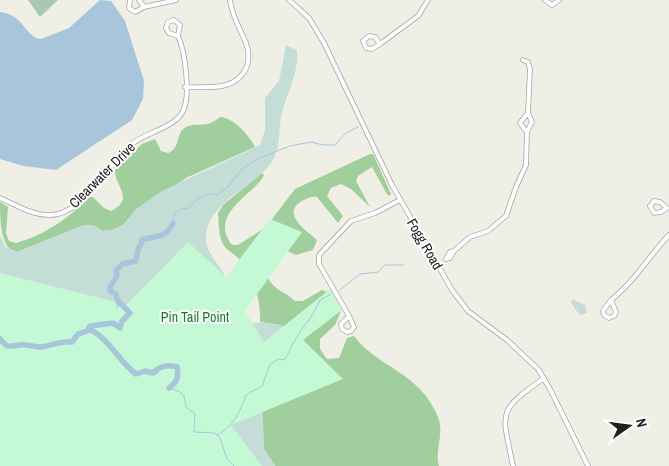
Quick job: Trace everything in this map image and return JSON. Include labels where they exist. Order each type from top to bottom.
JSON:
[{"type":"street","points":[[130,0],[128,6],[133,11],[176,0]]},
{"type":"street","points":[[140,0],[144,7]]},
{"type":"street","points":[[185,87],[227,85],[237,80],[245,70],[248,50],[233,18],[230,0]]},
{"type":"street","name":"Fogg Road","points":[[289,0],[309,18],[324,43],[400,200],[437,266],[463,306],[522,353],[544,378],[588,466]]},
{"type":"street","points":[[380,44],[371,36],[366,36],[363,42],[369,50],[380,44],[418,16],[428,0]]},
{"type":"street","points":[[545,0],[552,5],[559,0]]},
{"type":"street","name":"Clearwater Drive","points":[[0,198],[42,215],[57,214],[70,209],[133,143],[180,116],[184,108],[184,55],[178,36],[179,24],[175,21],[169,22],[166,26],[167,31],[178,36]]},
{"type":"street","points":[[437,266],[446,258],[447,254],[454,251],[470,237],[490,230],[506,216],[526,165],[527,132],[532,122],[528,113],[530,69],[528,62],[523,60]]},
{"type":"street","points":[[527,132],[520,123],[528,113]]},
{"type":"street","points":[[349,316],[321,267],[319,255],[350,221],[375,213],[400,200]]},
{"type":"street","points":[[612,300],[616,312],[614,316],[609,318],[604,315],[603,311],[612,300],[630,284],[646,260],[669,235]]},
{"type":"street","points":[[513,466],[505,427],[506,413],[514,400],[544,378]]},
{"type":"green space","points":[[28,0],[58,0],[40,17]]},
{"type":"green space","name":"Pin Tail Point","points":[[286,45],[297,50],[297,58],[295,73],[281,116],[276,153],[268,167],[260,175],[229,199],[212,217],[207,228],[206,241],[209,251],[224,273],[246,323],[286,326],[302,336],[305,343],[305,353],[262,407],[264,449],[275,466],[168,466],[0,389],[0,235],[5,246],[17,252],[84,225],[93,225],[103,231],[112,230],[124,224],[136,209],[162,191],[260,145],[265,130],[265,98],[279,81]]},
{"type":"green space","points":[[220,117],[231,120],[236,124],[249,137],[255,147],[188,177],[133,213],[124,224],[112,230],[103,231],[93,225],[84,225],[17,252],[11,250],[7,245],[2,232],[0,202],[8,207],[6,233],[9,241],[16,243],[36,236],[56,225],[74,212],[89,197],[93,197],[104,208],[111,211],[122,202],[123,197],[115,170],[142,144],[155,139],[161,151],[168,153],[175,148],[180,133],[186,127],[210,123]]},
{"type":"green space","points":[[373,154],[391,194],[389,196],[387,194],[372,167],[358,176],[356,181],[370,207],[351,189],[341,184],[331,188],[327,196],[343,216],[338,223],[317,197],[311,197],[302,201],[296,206],[294,211],[295,217],[302,228],[317,240],[313,250],[296,255],[287,251],[268,277],[276,288],[295,301],[303,301],[322,290],[327,292],[341,311],[335,325],[320,339],[320,349],[327,359],[339,358],[347,338],[354,336],[375,356],[410,380],[420,390],[430,402],[440,423],[439,466],[275,466],[264,449],[262,407],[280,325],[260,322],[258,297],[253,281],[245,266],[223,244],[219,233],[218,213],[223,205],[262,173],[264,175],[233,209],[225,225],[226,235],[232,245],[238,245],[266,227],[295,189]]},
{"type":"green space","name":"Pin Tail Point","points":[[270,219],[302,232],[245,311],[264,342],[330,289],[342,310],[303,340],[343,379],[231,425],[262,466],[0,466],[0,273],[116,302],[116,308],[118,309],[120,305],[126,305],[188,242],[226,277]]},
{"type":"green space","points":[[572,299],[585,305],[587,313],[580,315],[571,303]]},
{"type":"shaded area","points":[[100,0],[111,1],[125,21],[144,81],[143,99],[132,120],[56,170],[23,166],[0,159],[0,12],[15,17],[31,34],[41,39],[69,28]]},
{"type":"waterway","points":[[173,223],[175,213],[183,208],[187,209],[197,200],[208,194],[217,195],[228,187],[242,169],[259,158],[290,146],[311,142],[335,145],[346,133],[358,127]]},
{"type":"waterway","points":[[0,339],[9,346],[40,347],[72,342],[78,334],[87,331],[90,326],[113,323],[120,328],[122,321],[130,313],[117,300],[116,294],[110,291],[110,287],[117,276],[116,271],[122,264],[136,261],[143,239],[164,234],[171,228],[173,223]]},
{"type":"waterway","points":[[340,290],[360,274],[378,272],[385,265],[403,265]]},
{"type":"waterway","points":[[217,435],[227,428],[239,413],[246,395],[262,386],[270,365],[278,359],[284,360],[320,300],[331,294]]},
{"type":"waterway","points":[[89,329],[103,338],[136,374],[145,371],[153,373],[161,367],[177,367],[177,379],[169,388]]},
{"type":"waterway","points":[[169,388],[180,392],[184,396],[186,407],[195,414],[194,432],[215,433],[220,438],[227,459],[234,466]]}]
